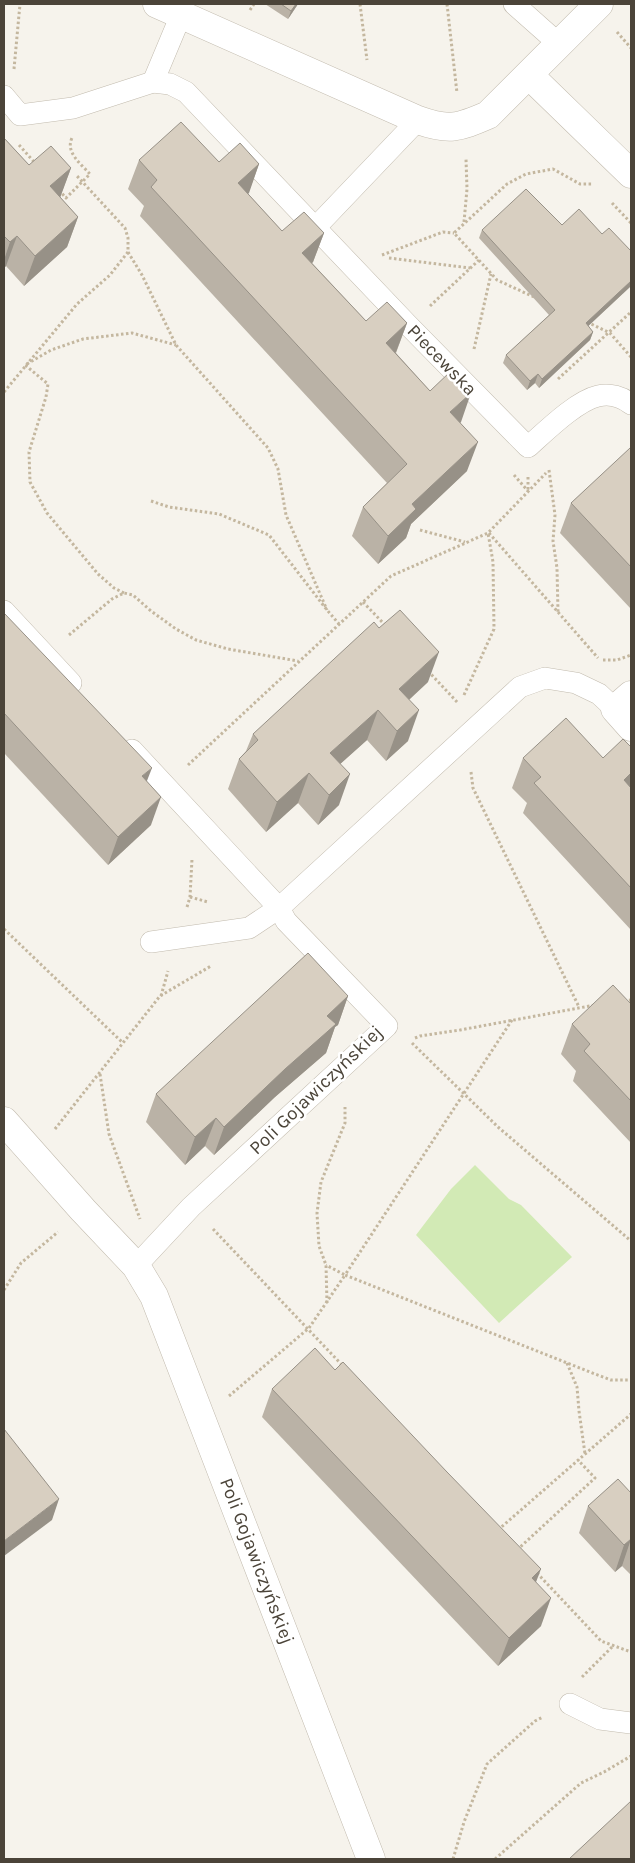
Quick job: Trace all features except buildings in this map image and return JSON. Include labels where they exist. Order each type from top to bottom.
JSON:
[{"type":"street","points":[[157,4],[418,120],[440,128],[466,125],[488,115],[599,4]]},
{"type":"street","points":[[528,75],[631,174]]},
{"type":"street","name":"Poli Gojawiczyńskiej","points":[[4,1120],[34,1155],[144,1258],[154,1296],[371,1859]]},
{"type":"lane","points":[[514,4],[559,44]]},
{"type":"lane","points":[[8,100],[20,115],[47,113],[73,108],[153,82],[182,14]]},
{"type":"lane","name":"Piecewska","points":[[153,82],[170,84],[186,92],[408,326],[528,447],[571,410],[591,398],[599,395],[621,397],[631,404]]},
{"type":"lane","points":[[315,228],[418,120]]},
{"type":"lane","points":[[4,611],[85,699]]},
{"type":"lane","points":[[151,942],[250,928],[279,908],[520,686],[546,678],[576,683],[626,710]]},
{"type":"lane","points":[[119,735],[279,908]]},
{"type":"lane","name":"Poli Gojawiczyńskiej","points":[[144,1258],[191,1207],[387,1026],[286,921],[279,908]]},
{"type":"lane","points":[[570,1704],[600,1719],[631,1723]]},
{"type":"path","points":[[8,100],[20,4]]},
{"type":"path","points":[[360,4],[368,63]]},
{"type":"path","points":[[447,4],[458,98]]},
{"type":"path","points":[[16,142],[41,170]]},
{"type":"path","points":[[464,222],[468,189],[466,158]]},
{"type":"path","points":[[454,233],[507,184],[526,174],[553,169],[580,184],[594,184]]},
{"type":"path","points":[[54,184],[66,198],[90,174]]},
{"type":"path","points":[[77,176],[125,228],[128,238],[128,252],[142,275],[176,344],[268,448],[278,469],[286,515],[327,610]]},
{"type":"path","points":[[470,268],[377,257],[443,232],[454,233],[497,280],[541,300]]},
{"type":"path","points":[[4,392],[77,304],[110,275],[128,252]]},
{"type":"path","points":[[408,326],[479,260]]},
{"type":"path","points":[[466,384],[491,274]]},
{"type":"path","points":[[555,382],[631,312]]},
{"type":"path","points":[[584,321],[610,333],[631,356]]},
{"type":"path","points":[[25,365],[51,350],[83,339],[132,333],[176,344]]},
{"type":"path","points":[[25,365],[48,384],[46,397],[29,452],[30,482],[47,513],[98,574],[114,588],[133,595],[150,611],[196,640],[228,649],[299,661]]},
{"type":"path","points":[[549,470],[555,515],[553,541],[557,568],[558,612]]},
{"type":"path","points":[[151,501],[169,507],[219,514],[269,535],[339,624]]},
{"type":"path","points":[[420,530],[466,542]]},
{"type":"path","points":[[488,533],[600,660]]},
{"type":"path","points":[[166,786],[391,576],[488,533]]},
{"type":"path","points":[[488,533],[493,562],[494,629],[460,705],[473,788],[579,1007]]},
{"type":"path","points":[[73,632],[112,599],[124,593]]},
{"type":"path","points":[[363,602],[386,626]]},
{"type":"path","points":[[4,929],[123,1043]]},
{"type":"path","points":[[34,1155],[160,996]]},
{"type":"path","points":[[622,1001],[631,1000]]},
{"type":"path","points":[[596,1005],[420,1036],[410,1041],[498,1127],[631,1241]]},
{"type":"path","points":[[199,1412],[223,1401],[308,1328],[327,1303],[512,1020]]},
{"type":"path","points":[[327,1303],[326,1265],[319,1246],[317,1213],[320,1182],[345,1123],[345,1066]]},
{"type":"path","points":[[100,1073],[109,1134],[144,1258]]},
{"type":"path","points":[[191,1207],[349,1372]]},
{"type":"path","points":[[4,1290],[21,1263],[61,1230]]},
{"type":"path","points":[[326,1265],[345,1275],[612,1380],[631,1380]]},
{"type":"path","points":[[567,1362],[577,1387],[578,1411],[586,1454]]},
{"type":"path","points":[[498,1530],[631,1414]]},
{"type":"path","points":[[517,1551],[595,1478],[578,1460]]},
{"type":"path","points":[[491,1523],[504,1537]]},
{"type":"path","points":[[510,1544],[523,1558]]},
{"type":"path","points":[[536,1571],[601,1641],[631,1652]]},
{"type":"path","points":[[453,1859],[464,1822],[487,1764],[535,1721],[552,1711],[570,1704],[562,1696],[614,1645]]},
{"type":"path","points":[[495,1859],[581,1783],[631,1756]]},
{"type":"green space","points":[[475,1165],[509,1199],[521,1205],[572,1257],[499,1323],[416,1235],[451,1189]]}]
